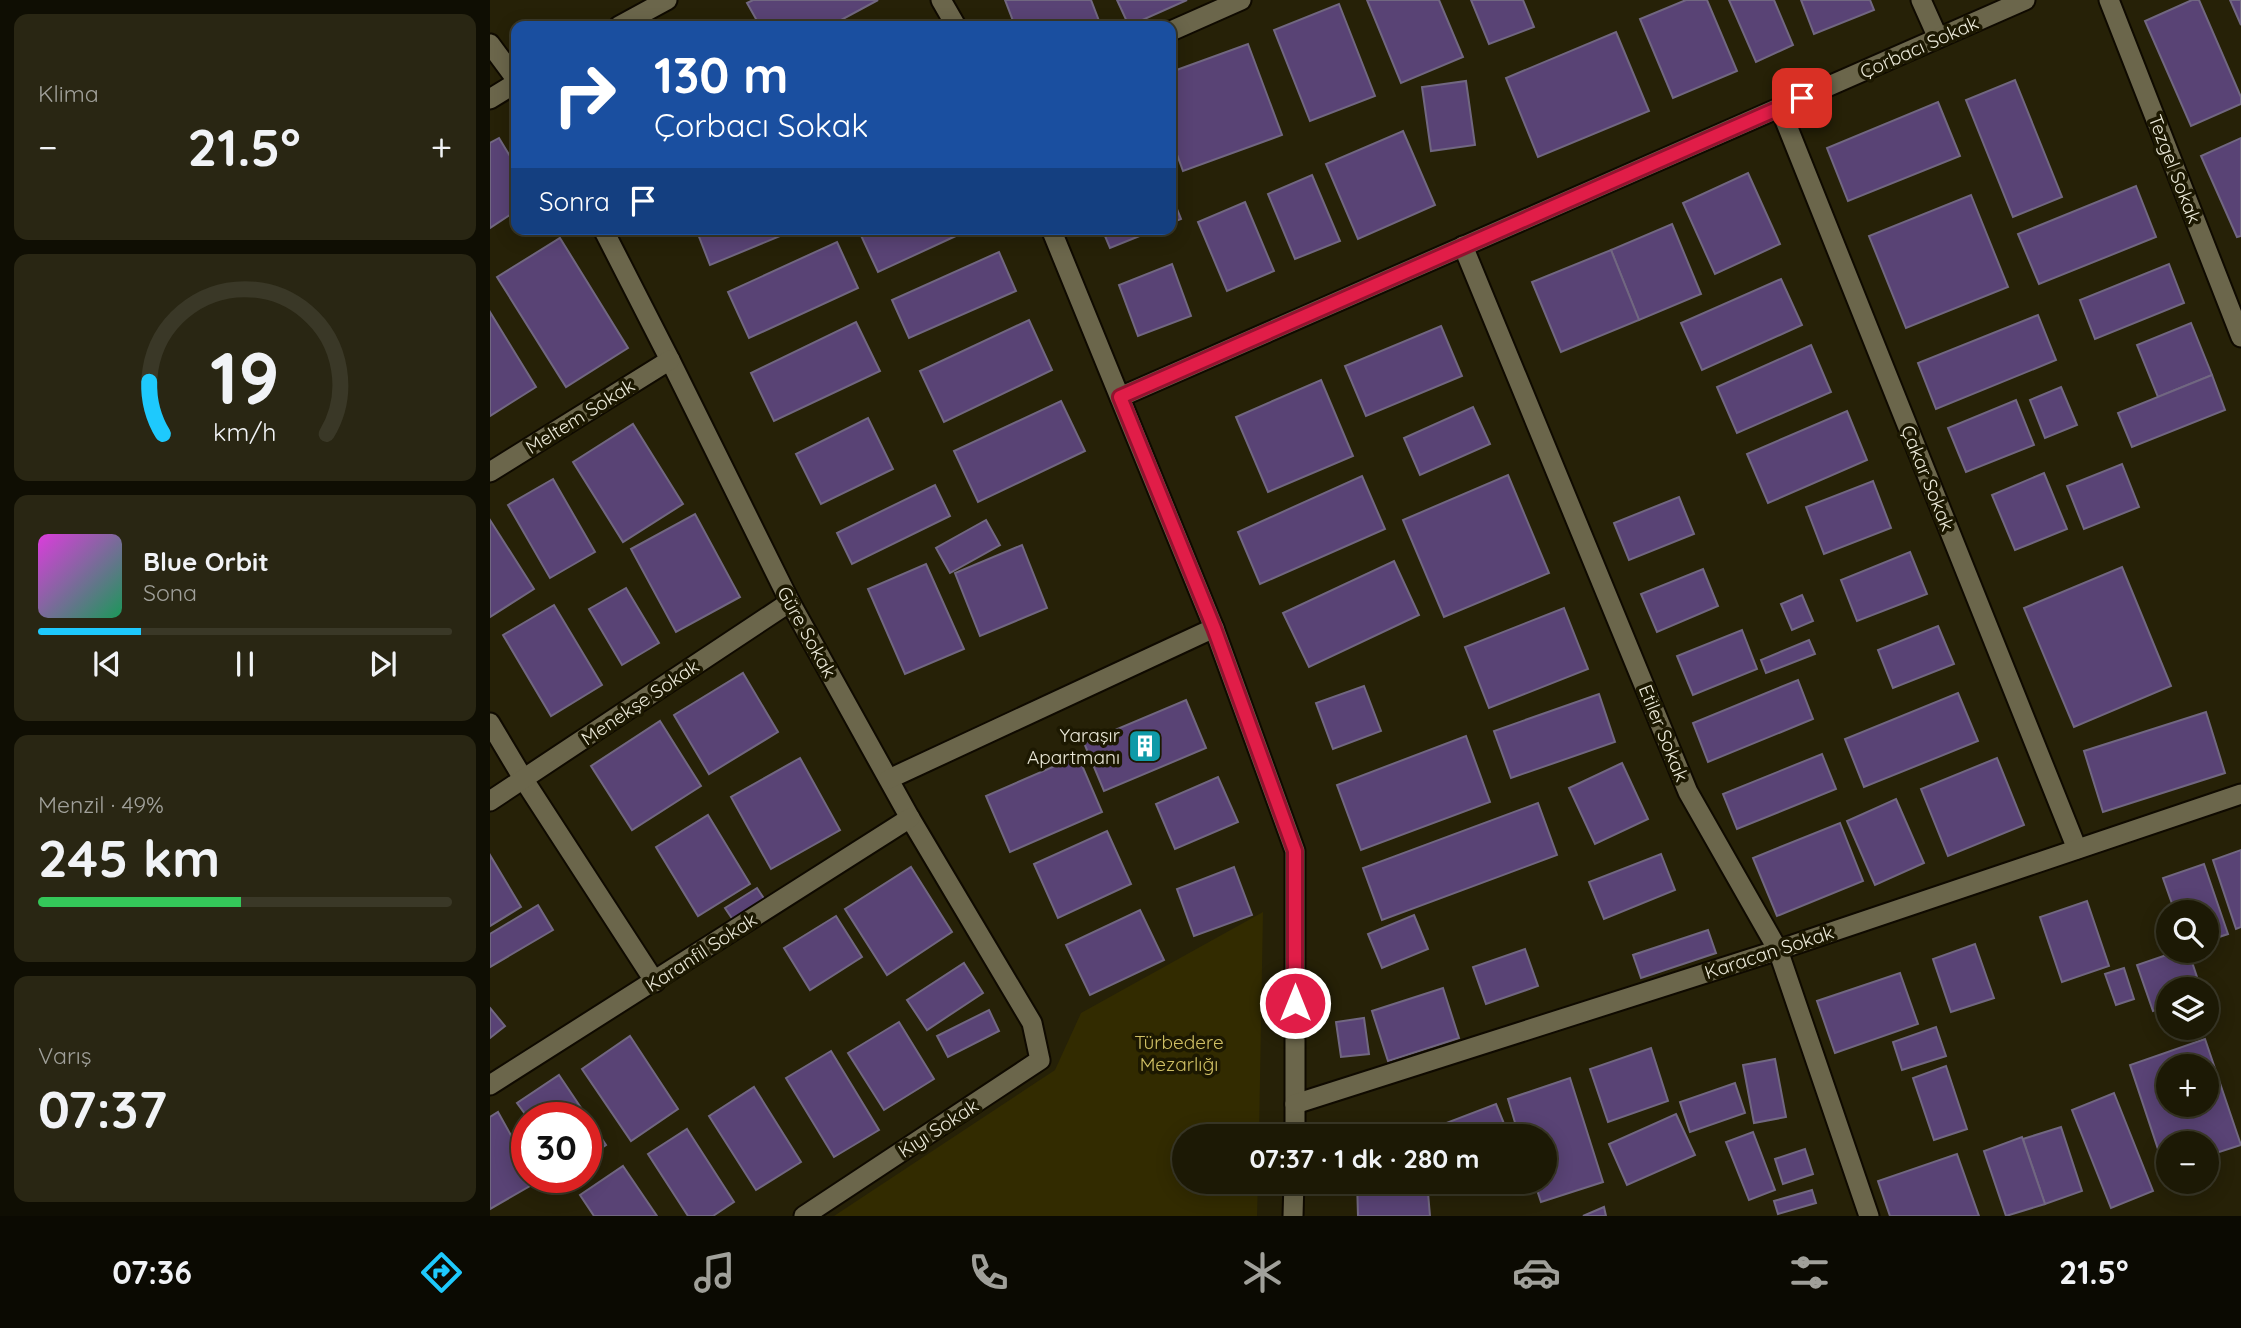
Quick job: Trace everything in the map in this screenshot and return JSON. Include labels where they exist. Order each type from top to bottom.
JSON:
[{"type":"street","points":[[628,21],[667,0]]},
{"type":"street","points":[[941,0],[953,21]]},
{"type":"street","points":[[1176,29],[1241,0]]},
{"type":"street","points":[[1921,0],[1938,38]]},
{"type":"street","name":"Çorbacı Sokak","points":[[1120,397],[2025,0]]},
{"type":"street","name":"Tezgel Sokak","points":[[2109,0],[2241,337]]},
{"type":"street","points":[[490,44],[511,74]]},
{"type":"street","points":[[490,99],[511,84]]},
{"type":"street","name":"Çakar Sokak","points":[[1780,108],[2077,849]]},
{"type":"street","name":"Güre Sokak","points":[[606,235],[790,602],[911,818],[1031,1023]]},
{"type":"street","points":[[1053,235],[1214,628],[1295,851],[1295,1124]]},
{"type":"street","name":"Etiler Sokak","points":[[1463,246],[1688,792],[1778,950],[1868,1216]]},
{"type":"street","name":"Meltem Sokak","points":[[490,472],[670,360]]},
{"type":"street","name":"Menekşe Sokak","points":[[490,801],[790,602]]},
{"type":"street","points":[[889,779],[1214,628]]},
{"type":"street","points":[[490,723],[655,982]]},
{"type":"street","name":"Karacan Sokak","points":[[1295,1104],[1778,950],[2241,794]]},
{"type":"street","name":"Karanfil Sokak","points":[[490,1085],[911,818]]},
{"type":"street","name":"Kıyı Sokak","points":[[804,1216],[1040,1060],[1031,1023]]},
{"type":"street","points":[[1293,1216],[1294,1194]]},
{"type":"green space","name":"Türbedere Mezarlığı","points":[[1263,912],[1259,1124],[1172,1124],[1172,1194],[1258,1194],[1257,1216],[834,1216],[1055,1070],[1081,1013]]},
{"type":"building","points":[[753,0],[878,0],[839,21],[757,21],[747,3]]},
{"type":"building","points":[[1005,0],[1091,0],[1099,21],[1013,21]]},
{"type":"building","points":[[1117,0],[1187,0],[1140,21],[1127,21]]},
{"type":"building","points":[[1367,0],[1439,0],[1463,57],[1401,83]]},
{"type":"building","points":[[1471,0],[1523,0],[1534,27],[1489,44]]},
{"type":"building","points":[[1686,0],[1707,0],[1737,71],[1673,98],[1640,19]]},
{"type":"building","points":[[1729,0],[1774,0],[1793,45],[1756,62]]},
{"type":"building","points":[[1801,0],[1870,0],[1874,10],[1814,34]]},
{"type":"building","points":[[2192,0],[2199,0],[2241,97],[2241,104],[2191,126],[2145,21]]},
{"type":"building","points":[[2230,0],[2241,0],[2241,25]]},
{"type":"building","points":[[1339,4],[1375,96],[1310,121],[1274,30]]},
{"type":"building","points":[[1616,32],[1649,111],[1538,157],[1506,78]]},
{"type":"building","points":[[1248,44],[1282,135],[1183,171],[1176,152],[1176,70]]},
{"type":"building","points":[[2015,80],[2062,197],[2013,217],[1966,100]]},
{"type":"building","points":[[1466,81],[1475,145],[1431,151],[1422,87]]},
{"type":"building","points":[[1938,102],[1960,156],[1848,201],[1827,148]]},
{"type":"building","points":[[1403,131],[1435,205],[1358,239],[1326,164]]},
{"type":"building","points":[[499,138],[511,158],[511,214],[490,228],[490,143]]},
{"type":"building","points":[[2241,138],[2241,236],[2237,237],[2201,156]]},
{"type":"building","points":[[1748,173],[1780,244],[1715,274],[1683,203]]},
{"type":"building","points":[[1312,175],[1340,241],[1295,259],[1268,194]]},
{"type":"building","points":[[2136,186],[2156,237],[2039,284],[2018,234]]},
{"type":"building","points":[[1971,195],[2008,287],[1906,328],[1869,236]]},
{"type":"building","points":[[1245,202],[1274,271],[1227,291],[1198,222]]},
{"type":"building","points":[[1176,206],[1181,219],[1176,221]]},
{"type":"building","points":[[1672,224],[1701,294],[1639,320],[1611,250]]},
{"type":"building","points":[[698,235],[782,235],[710,265]]},
{"type":"building","points":[[861,235],[958,235],[878,272]]},
{"type":"building","points":[[1105,235],[1142,235],[1110,248]]},
{"type":"building","points":[[560,238],[628,348],[566,387],[497,277]]},
{"type":"building","points":[[837,242],[858,288],[749,338],[728,292]]},
{"type":"building","points":[[1611,250],[1639,320],[1561,352],[1532,282]]},
{"type":"building","points":[[999,252],[1016,291],[909,338],[892,300]]},
{"type":"building","points":[[1172,264],[1191,316],[1138,336],[1119,285]]},
{"type":"building","points":[[2169,264],[2184,303],[2095,339],[2080,300]]},
{"type":"building","points":[[1781,279],[1802,325],[1702,370],[1681,323]]},
{"type":"building","points":[[490,312],[536,387],[490,416]]},
{"type":"building","points":[[2038,315],[2056,360],[1936,409],[1918,363]]},
{"type":"building","points":[[1029,320],[1052,370],[944,422],[920,371]]},
{"type":"building","points":[[856,322],[880,371],[774,421],[751,373]]},
{"type":"building","points":[[2191,323],[2212,375],[2158,397],[2137,345]]},
{"type":"building","points":[[1441,326],[1462,376],[1366,416],[1345,366]]},
{"type":"building","points":[[1811,345],[1831,392],[1737,433],[1717,387]]},
{"type":"building","points":[[2212,375],[2225,410],[2132,447],[2118,413]]},
{"type":"building","points":[[1321,380],[1353,456],[1268,492],[1236,417]]},
{"type":"building","points":[[2061,387],[2077,425],[2045,438],[2030,400]]},
{"type":"building","points":[[2016,400],[2034,445],[1966,472],[1948,428]]},
{"type":"building","points":[[1061,401],[1085,451],[978,502],[954,451]]},
{"type":"building","points":[[1473,407],[1490,444],[1420,475],[1404,438]]},
{"type":"building","points":[[1847,411],[1867,460],[1768,503],[1747,454]]},
{"type":"building","points":[[868,418],[893,469],[821,504],[796,454]]},
{"type":"building","points":[[633,424],[683,504],[623,542],[573,462]]},
{"type":"building","points":[[2122,464],[2139,507],[2084,529],[2067,486]]},
{"type":"building","points":[[2044,473],[2067,529],[2015,550],[1992,495]]},
{"type":"building","points":[[1508,475],[1549,573],[1444,617],[1403,520]]},
{"type":"building","points":[[1362,476],[1385,529],[1260,584],[1238,532]]},
{"type":"building","points":[[553,479],[595,552],[550,578],[508,505]]},
{"type":"building","points":[[1873,481],[1891,528],[1824,554],[1806,507]]},
{"type":"building","points":[[935,485],[950,516],[852,564],[837,533]]},
{"type":"building","points":[[1679,497],[1694,534],[1629,560],[1614,523]]},
{"type":"building","points":[[695,514],[740,597],[676,632],[631,549]]},
{"type":"building","points":[[490,520],[534,589],[490,617]]},
{"type":"building","points":[[986,520],[1000,545],[950,573],[936,548]]},
{"type":"building","points":[[1022,545],[1047,608],[980,636],[955,573]]},
{"type":"building","points":[[1910,552],[1927,594],[1857,621],[1841,580]]},
{"type":"building","points":[[1394,561],[1419,615],[1309,667],[1283,613]]},
{"type":"building","points":[[926,564],[964,649],[905,674],[868,589]]},
{"type":"building","points":[[2122,567],[2171,686],[2074,727],[2024,608]]},
{"type":"building","points":[[1703,569],[1718,606],[1657,632],[1641,594]]},
{"type":"building","points":[[626,588],[659,643],[622,665],[589,609]]},
{"type":"building","points":[[1802,595],[1813,621],[1792,630],[1781,604]]},
{"type":"building","points":[[554,605],[602,685],[551,716],[503,635]]},
{"type":"building","points":[[1564,608],[1588,669],[1489,708],[1465,647]]},
{"type":"building","points":[[1938,626],[1954,664],[1893,688],[1878,650]]},
{"type":"building","points":[[1742,630],[1757,669],[1693,695],[1677,656]]},
{"type":"building","points":[[1809,640],[1815,654],[1766,673],[1761,660]]},
{"type":"building","points":[[743,673],[778,732],[709,774],[674,715]]},
{"type":"building","points":[[1798,680],[1813,719],[1708,762],[1693,723]]},
{"type":"building","points":[[1364,686],[1381,731],[1333,749],[1316,703]]},
{"type":"building","points":[[1958,693],[1978,741],[1864,787],[1845,739]]},
{"type":"building","points":[[1599,694],[1615,742],[1511,778],[1494,731]]},
{"type":"building","name":"Yaraşır Apartmanı","points":[[1186,700],[1206,748],[1104,791],[1084,743]]},
{"type":"building","points":[[2206,712],[2225,773],[2103,812],[2084,751]]},
{"type":"building","points":[[660,721],[701,786],[632,830],[591,766]]},
{"type":"building","points":[[1466,736],[1490,802],[1361,850],[1337,785]]},
{"type":"building","points":[[1822,754],[1836,789],[1737,829],[1723,794]]},
{"type":"building","points":[[1078,756],[1102,812],[1010,852],[986,796]]},
{"type":"building","points":[[800,758],[840,830],[771,869],[731,797]]},
{"type":"building","points":[[1997,758],[2024,825],[1948,856],[1921,789]]},
{"type":"building","points":[[1622,763],[1648,819],[1595,844],[1569,788]]},
{"type":"building","points":[[1218,777],[1238,822],[1175,849],[1156,804]]},
{"type":"building","points":[[1896,799],[1924,863],[1875,885],[1847,821]]},
{"type":"building","points":[[1538,803],[1557,855],[1382,920],[1363,868]]},
{"type":"building","points":[[708,815],[750,884],[698,916],[656,847]]},
{"type":"building","points":[[1840,823],[1863,881],[1777,916],[1753,858]]},
{"type":"building","points":[[1107,831],[1131,884],[1058,918],[1034,864]]},
{"type":"building","points":[[2241,850],[2241,927],[2236,929],[2213,860]]},
{"type":"building","points":[[1661,854],[1675,890],[1604,919],[1589,882]]},
{"type":"building","points":[[490,855],[521,907],[490,926]]},
{"type":"building","points":[[2204,864],[2216,900],[2171,900],[2163,878]]},
{"type":"building","points":[[911,867],[952,932],[887,975],[845,909]]},
{"type":"building","points":[[1234,867],[1252,915],[1194,936],[1177,889]]},
{"type":"building","points":[[757,888],[765,900],[733,920],[725,908]]},
{"type":"building","points":[[2087,901],[2109,966],[2062,982],[2040,917]]},
{"type":"building","points":[[538,905],[553,930],[490,967],[490,934]]},
{"type":"building","points":[[2219,908],[2228,934],[2219,937]]},
{"type":"building","points":[[1140,910],[1164,960],[1090,995],[1066,945]]},
{"type":"building","points":[[1414,915],[1428,949],[1382,968],[1368,934]]},
{"type":"building","points":[[836,916],[862,957],[810,990],[784,948]]},
{"type":"building","points":[[1708,930],[1716,953],[1641,978],[1633,955]]},
{"type":"building","points":[[1975,944],[1994,998],[1951,1012],[1933,959]]},
{"type":"building","points":[[1525,949],[1538,986],[1486,1004],[1473,967]]},
{"type":"building","points":[[2156,959],[2156,963],[2192,963],[2197,977],[2156,977],[2156,1010],[2153,1011],[2137,965]]},
{"type":"building","points":[[964,963],[983,993],[927,1030],[907,1000]]},
{"type":"building","points":[[2124,968],[2134,999],[2116,1005],[2105,974]]},
{"type":"building","points":[[1900,973],[1918,1024],[1835,1053],[1817,1001]]},
{"type":"building","points":[[1443,988],[1459,1038],[1388,1061],[1372,1011]]},
{"type":"building","points":[[490,1008],[505,1026],[490,1038]]},
{"type":"building","points":[[989,1010],[999,1031],[948,1057],[937,1036]]},
{"type":"building","points":[[1364,1018],[1369,1054],[1341,1057],[1336,1022]]},
{"type":"building","points":[[899,1022],[934,1079],[884,1110],[848,1053]]},
{"type":"building","points":[[1936,1027],[1946,1056],[1902,1070],[1893,1042]]},
{"type":"building","points":[[630,1036],[678,1109],[631,1141],[582,1069]]},
{"type":"building","points":[[2202,1040],[2205,1040],[2210,1054],[2162,1054]]},
{"type":"building","points":[[1651,1048],[1668,1101],[1608,1122],[1590,1069]]},
{"type":"building","points":[[831,1051],[879,1130],[834,1157],[786,1078]]},
{"type":"building","points":[[2156,1056],[2156,1117],[2219,1117],[2219,1080],[2241,1145],[2219,1152],[2219,1131],[2156,1131],[2156,1143],[2130,1065]]},
{"type":"building","points":[[1775,1059],[1786,1117],[1754,1123],[1743,1065]]},
{"type":"building","points":[[1946,1066],[1967,1129],[1934,1140],[1913,1078]]},
{"type":"building","points":[[559,1075],[577,1102],[518,1102]]},
{"type":"building","points":[[1570,1078],[1603,1182],[1541,1202],[1538,1194],[1557,1194],[1557,1124],[1515,1124],[1508,1099]]},
{"type":"building","points":[[1735,1083],[1745,1113],[1690,1132],[1680,1102]]},
{"type":"building","points":[[754,1087],[801,1162],[756,1190],[709,1116]]},
{"type":"building","points":[[2114,1093],[2153,1191],[2111,1208],[2072,1110]]},
{"type":"building","points":[[1496,1104],[1504,1124],[1444,1124]]},
{"type":"building","points":[[498,1112],[511,1135],[511,1193],[518,1193],[490,1209],[490,1117]]},
{"type":"building","points":[[1676,1114],[1695,1155],[1627,1185],[1609,1144]]},
{"type":"building","points":[[2061,1127],[2082,1191],[2045,1204],[2023,1139]]},
{"type":"building","points":[[687,1129],[734,1202],[713,1216],[688,1216],[648,1154]]},
{"type":"building","points":[[1753,1132],[1775,1190],[1749,1200],[1726,1142]]},
{"type":"building","points":[[2022,1137],[2045,1204],[2006,1216],[1984,1151]]},
{"type":"building","points":[[1805,1149],[1813,1174],[1783,1184],[1775,1159]]},
{"type":"building","points":[[1957,1154],[1979,1216],[1890,1216],[1878,1181]]},
{"type":"building","points":[[623,1166],[657,1216],[594,1216],[580,1195],[602,1193],[602,1180]]},
{"type":"building","points":[[1812,1190],[1816,1203],[1778,1214],[1774,1201]]},
{"type":"building","points":[[1357,1194],[1428,1194],[1430,1216],[1358,1216]]},
{"type":"building","points":[[1604,1207],[1606,1216],[1583,1216]]},
{"type":"place","name":"Yaraşır Apartmanı","points":[[1145,746]]},
{"type":"route","points":[[1295,1003],[1295,851],[1214,628],[1120,397],[1802,98]]}]
